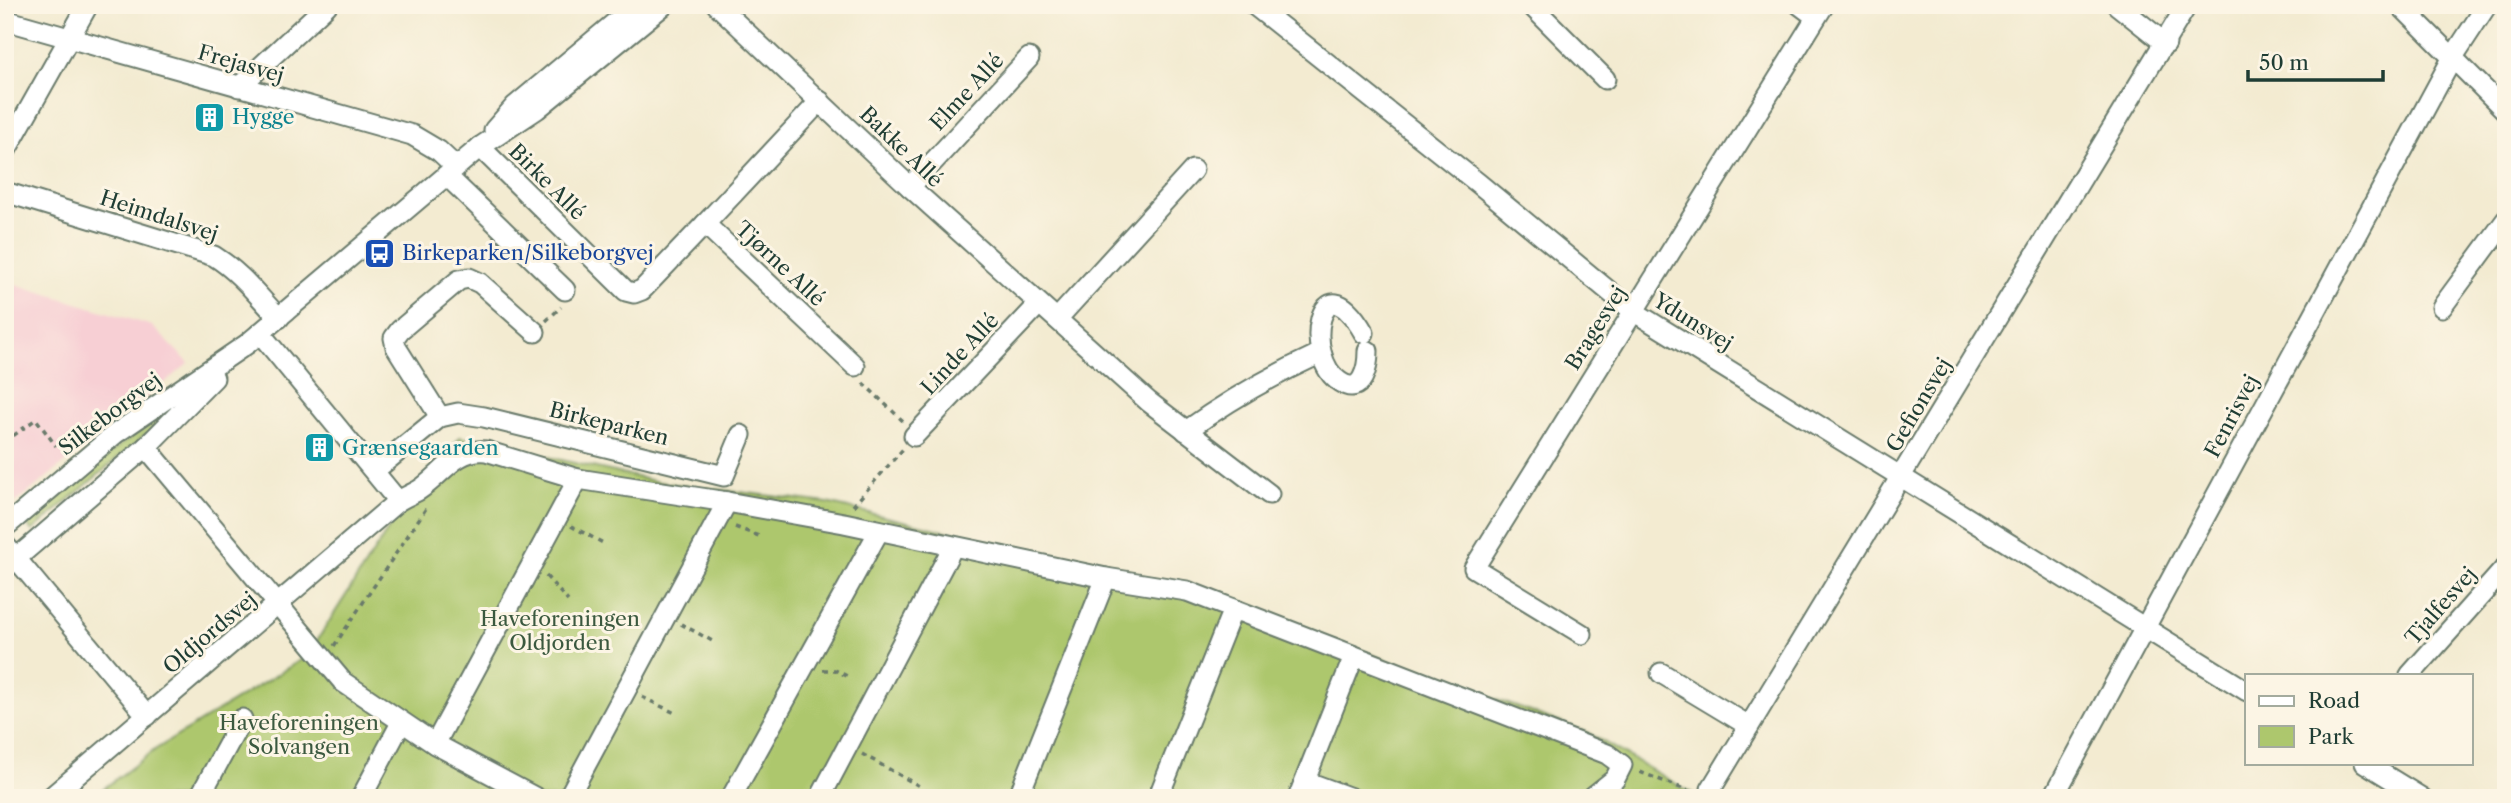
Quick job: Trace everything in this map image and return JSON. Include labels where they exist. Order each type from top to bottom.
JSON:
[{"type":"street","points":[[5,152],[88,5]]},
{"type":"street","points":[[239,87],[327,5]]},
{"type":"street","name":"Silkeborgvej","points":[[480,147],[515,106],[636,5]]},
{"type":"street","name":"Bakke Allé","points":[[717,5],[910,187],[1149,402],[1269,494]]},
{"type":"street","name":"Ydunsvej","points":[[1254,5],[1478,183],[1633,312],[2245,690]]},
{"type":"street","points":[[1531,5],[1605,79]]},
{"type":"street","points":[[1800,5],[1820,11]]},
{"type":"street","points":[[2117,5],[2166,44]]},
{"type":"street","name":"Gefionsvej","points":[[1703,791],[1749,726],[2166,44],[2187,5]]},
{"type":"street","points":[[2400,5],[2506,110]]},
{"type":"street","name":"Fenrisvej","points":[[2053,798],[2453,57],[2487,5]]},
{"type":"street","name":"Silkeborgvej","points":[[5,527],[115,434],[253,339],[480,147],[537,109],[655,8]]},
{"type":"street","name":"Bragesvej","points":[[1582,634],[1474,568],[1820,11]]},
{"type":"street","name":"Frejasvej","points":[[5,20],[412,135],[439,151],[451,171]]},
{"type":"street","name":"Elme Allé","points":[[910,187],[1029,58]]},
{"type":"street","name":"Tjørne Allé","points":[[820,101],[705,224],[855,366]]},
{"type":"street","name":"Birke Allé","points":[[480,147],[626,291],[634,293],[642,289],[705,224]]},
{"type":"street","points":[[1057,319],[1193,170]]},
{"type":"street","points":[[451,171],[565,290]]},
{"type":"street","name":"Heimdalsvej","points":[[5,192],[214,256],[244,280],[279,318]]},
{"type":"street","points":[[2442,307],[2506,220]]},
{"type":"street","points":[[374,471],[440,416],[396,347],[394,338],[400,330],[459,280],[469,278],[480,283],[535,332]]},
{"type":"street","name":"Linde Allé","points":[[914,436],[1040,304]]},
{"type":"street","points":[[1328,306],[1345,306],[1366,342],[1367,373],[1363,380],[1356,384],[1340,382],[1321,353],[1318,337],[1322,312],[1328,306]]},
{"type":"street","points":[[253,339],[398,500]]},
{"type":"street","name":"Silkeborgvej","points":[[147,716],[9,557],[146,447],[253,339]]},
{"type":"street","points":[[1186,431],[1228,401],[1321,353]]},
{"type":"street","name":"Birkeparken","points":[[440,416],[458,413],[484,417],[724,475],[741,435]]},
{"type":"street","points":[[146,447],[343,682],[435,744],[528,796]]},
{"type":"street","name":"Oldjordsvej","points":[[50,798],[398,500],[419,490],[463,454],[473,450],[486,451],[578,479],[844,523],[1186,592],[1607,754],[1622,765]]},
{"type":"street","points":[[435,744],[578,479]]},
{"type":"street","points":[[568,798],[727,502]]},
{"type":"street","points":[[731,798],[879,531]]},
{"type":"street","points":[[820,798],[953,547]]},
{"type":"street","name":"Tjalfesvej","points":[[2411,674],[2506,567]]},
{"type":"street","points":[[1018,798],[1106,578]]},
{"type":"street","points":[[1158,798],[1233,609]]},
{"type":"street","points":[[1351,798],[1301,789],[1354,656]]},
{"type":"street","points":[[1661,673],[1749,726]]},
{"type":"street","points":[[199,798],[242,719]]},
{"type":"street","points":[[361,798],[401,723]]},
{"type":"street","points":[[2367,764],[2422,798]]},
{"type":"street","points":[[1591,798],[1615,779],[1622,765]]},
{"type":"path","points":[[844,523],[857,499],[914,436],[907,425],[853,374],[855,366]]},
{"type":"path","points":[[6,429],[13,436],[36,419],[57,446]]},
{"type":"path","points":[[324,662],[431,500]]},
{"type":"path","points":[[556,519],[603,542]]},
{"type":"path","points":[[718,520],[759,536]]},
{"type":"path","points":[[537,555],[545,559],[540,568],[568,601]]},
{"type":"path","points":[[666,616],[716,643]]},
{"type":"path","points":[[805,663],[820,670],[835,670],[849,677]]},
{"type":"path","points":[[626,689],[675,713]]},
{"type":"path","points":[[848,746],[921,788]]},
{"type":"path","points":[[1622,765],[1703,791]]},
{"type":"shaded area","points":[[5,281],[152,326],[189,363],[5,511]]},
{"type":"green space","points":[[163,416],[164,419],[32,531],[27,524],[120,445]]},
{"type":"green space","name":"Haveforeningen Oldjorden","points":[[460,437],[658,482],[827,503],[1189,589],[1586,732],[1700,798],[91,798],[156,749],[307,656],[407,500]]},
{"type":"place","name":"Hygge","points":[[209,117]]},
{"type":"place","name":"Birkeparken/Silkeborgvej","points":[[379,253]]},
{"type":"place","name":"Grænsegaarden","points":[[319,448]]},
{"type":"park label","name":"Haveforeningen Solvangen","points":[[299,735]]}]
